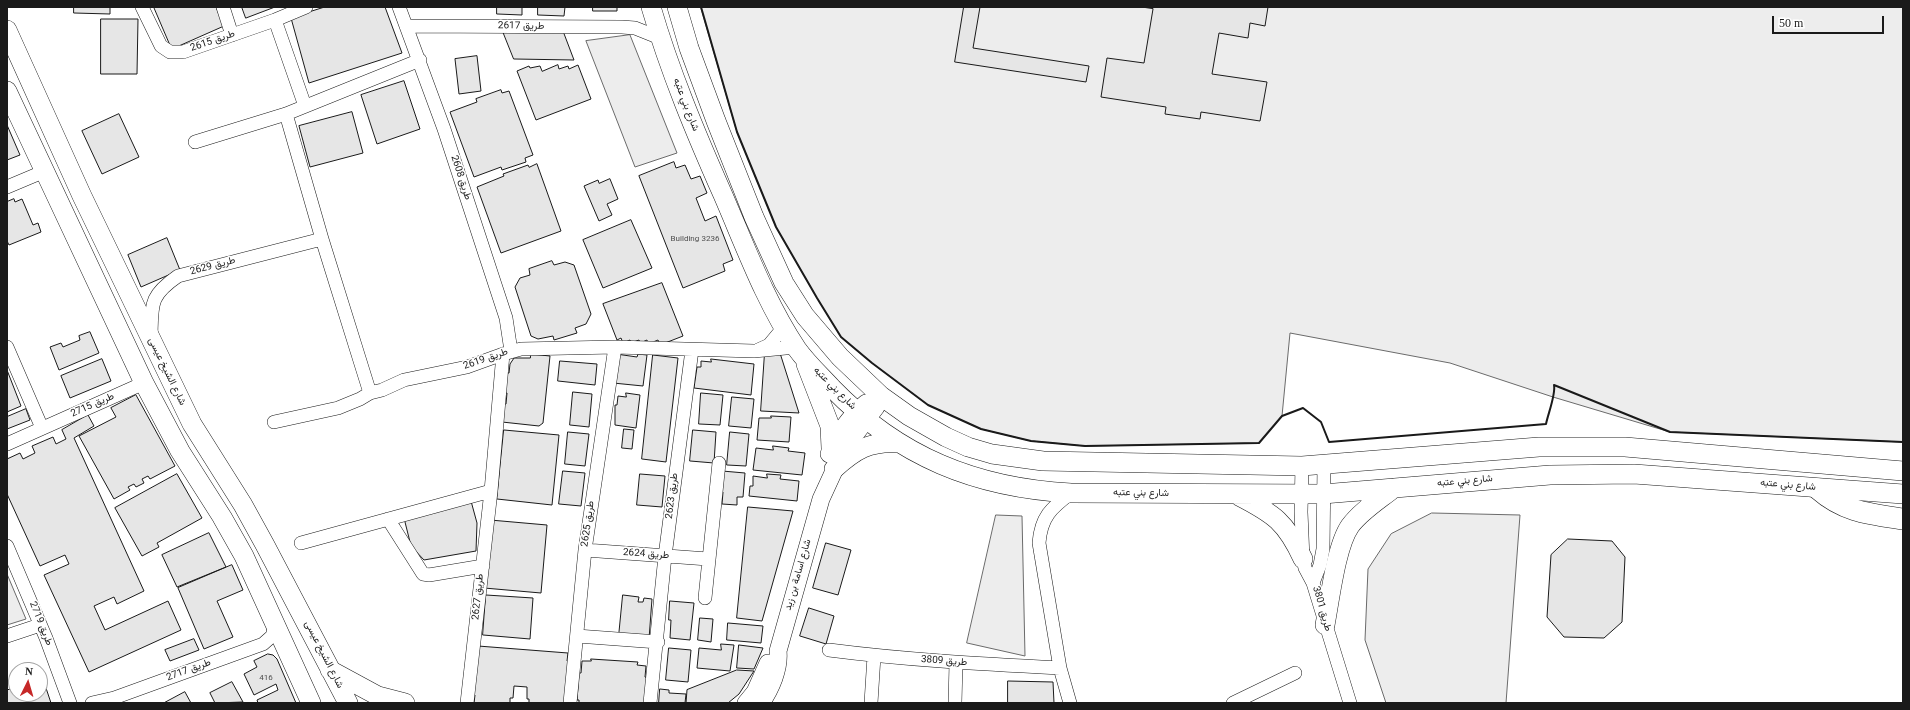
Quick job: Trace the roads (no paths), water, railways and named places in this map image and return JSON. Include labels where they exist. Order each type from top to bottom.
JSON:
[{"type":"main road","name":"شارع بني عتبه","points":[[650,7],[692,126],[761,287],[800,353],[861,415],[899,443],[966,475],[1011,487],[1033,491],[1071,493],[1238,495],[1323,494],[1550,475],[1606,473],[1818,489],[1868,490],[1903,494]]},
{"type":"main road","points":[[677,7],[689,48],[754,218],[784,283],[805,316],[840,357],[881,396],[909,416],[946,437],[968,447],[992,454],[1042,461],[1324,466],[1497,450],[1582,446],[1667,450],[1903,471]]},
{"type":"main road","name":"شارع الشيخ عيسى","points":[[7,30],[151,342],[192,424],[243,505],[266,545],[348,703]]},
{"type":"main road","points":[[7,91],[144,383],[180,451],[222,517],[244,556],[311,703]]},
{"type":"main road","points":[[800,353],[830,426],[831,448]]},
{"type":"main road","points":[[834,469],[854,452],[865,446],[882,443],[899,443]]},
{"type":"main road","points":[[1325,625],[1341,546],[1350,527],[1364,511],[1395,488]]},
{"type":"main road","points":[[1818,489],[1830,500],[1853,510],[1903,519]]},
{"type":"main road","points":[[1238,495],[1277,518],[1294,539],[1303,559]]},
{"type":"main road","points":[[330,670],[378,696],[405,703]]},
{"type":"street","name":"طريق 2615","points":[[142,7],[161,46],[170,52],[183,52],[275,20],[306,7]]},
{"type":"street","points":[[223,7],[232,35]]},
{"type":"street","name":"طريق 2608","points":[[399,7],[420,60],[506,318],[507,352]]},
{"type":"street","points":[[629,28],[650,7]]},
{"type":"street","points":[[275,20],[305,106]]},
{"type":"street","name":"طريق 2617","points":[[407,26],[629,28],[649,32],[660,38]]},
{"type":"street","points":[[195,142],[286,114],[420,60]]},
{"type":"street","points":[[286,114],[322,239],[370,393]]},
{"type":"street","points":[[7,187],[45,171]]},
{"type":"street","name":"طريق 2629","points":[[151,342],[152,312],[155,298],[162,287],[178,276],[322,239]]},
{"type":"street","name":"طريق 2619","points":[[754,351],[769,345],[784,327]]},
{"type":"street","points":[[7,347],[42,428]]},
{"type":"street","name":"طريق 2619","points":[[274,422],[338,408],[370,393],[382,390],[404,380],[467,367],[507,352],[615,347],[800,353]]},
{"type":"street","name":"طريق 2625","points":[[570,703],[585,550],[615,347]]},
{"type":"street","name":"طريق 2623","points":[[650,703],[658,642],[665,556],[692,350]]},
{"type":"street","name":"طريق 2627","points":[[467,703],[507,352]]},
{"type":"street","name":"طريق 2715","points":[[7,444],[144,383]]},
{"type":"street","name":"شارع اسامة بن زيد","points":[[820,499],[867,402],[881,396]]},
{"type":"street","name":"شارع اسامة بن زيد","points":[[761,703],[769,691],[779,660],[778,651],[820,499],[824,465],[831,448],[861,415]]},
{"type":"street","points":[[705,598],[719,463]]},
{"type":"street","points":[[1302,466],[1301,494],[1303,559],[1305,568],[1314,583]]},
{"type":"street","name":"طريق 3801","points":[[1324,466],[1322,549],[1320,565],[1314,583],[1325,625],[1350,703]]},
{"type":"street","points":[[301,543],[491,491]]},
{"type":"street","points":[[1070,703],[1060,668],[1039,543],[1040,530],[1044,519],[1058,503],[1071,493]]},
{"type":"street","points":[[388,519],[423,574],[428,575],[483,566]]},
{"type":"street","name":"طريق 2719","points":[[7,546],[40,625],[70,703]]},
{"type":"street","name":"طريق 2624","points":[[585,550],[708,559]]},
{"type":"street","points":[[7,636],[40,625]]},
{"type":"street","name":"طريق 2717","points":[[92,703],[114,698],[263,644],[272,636],[275,626]]},
{"type":"street","points":[[577,636],[658,642]]},
{"type":"street","name":"طريق 3809","points":[[829,650],[874,656],[956,663],[1060,668]]},
{"type":"street","name":"شارع اسامة بن زيد","points":[[746,703],[755,692],[771,657],[778,651]]},
{"type":"street","points":[[871,703],[874,656]]},
{"type":"street","points":[[955,703],[956,663]]},
{"type":"street","points":[[1233,703],[1295,673]]}]
